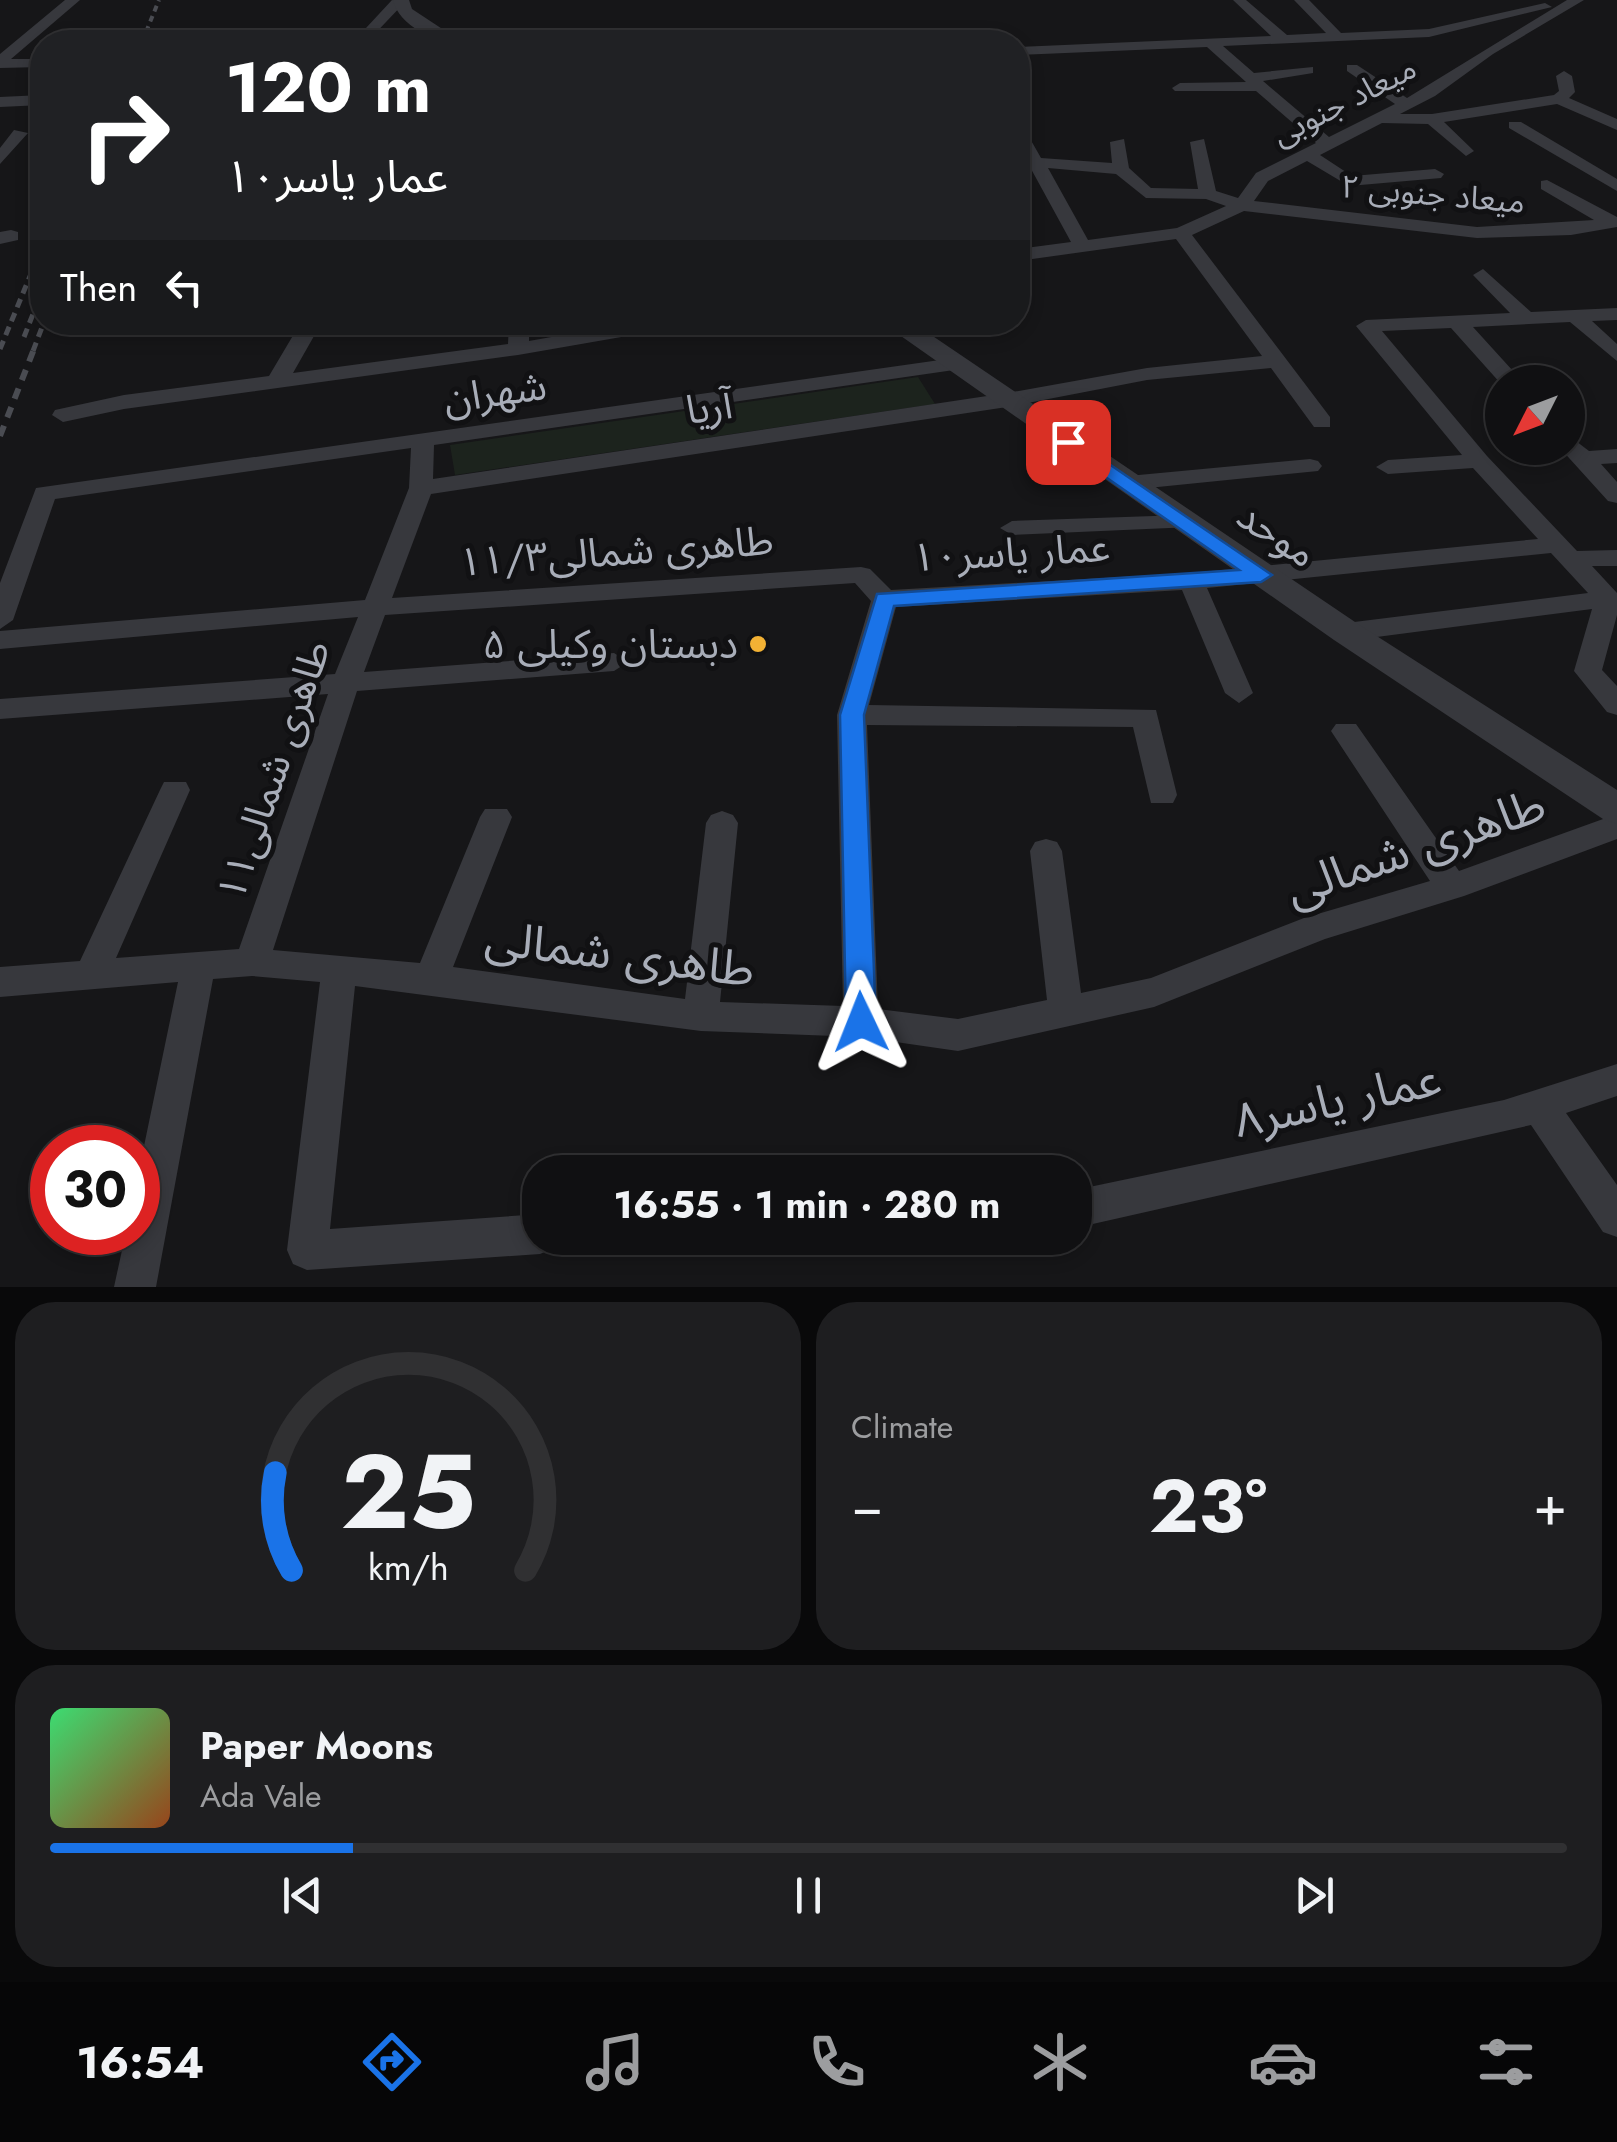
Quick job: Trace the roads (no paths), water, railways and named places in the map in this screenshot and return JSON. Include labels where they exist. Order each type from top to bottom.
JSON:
[{"type":"street","points":[[41,30],[73,0]]},
{"type":"street","points":[[1301,0],[1337,38]]},
{"type":"street","points":[[1030,51],[1428,33],[1577,0]]},
{"type":"street","name":"میعاد جنوبی","points":[[1030,253],[1181,232],[1242,205],[1262,177],[1407,105],[1488,50],[1577,0]]},
{"type":"street","points":[[372,30],[400,1],[404,12],[433,30]]},
{"type":"street","points":[[1238,1],[1284,40]]},
{"type":"street","points":[[3,66],[30,41]]},
{"type":"street","points":[[1211,43],[1329,146]]},
{"type":"street","points":[[3,66],[30,64]]},
{"type":"street","points":[[1352,68],[1407,105]]},
{"type":"street","points":[[1180,88],[1256,82],[1308,70]]},
{"type":"street","points":[[1559,99],[1566,92],[1564,76]]},
{"type":"street","points":[[1382,119],[1432,119],[1559,99],[1617,125]]},
{"type":"street","points":[[0,102],[30,101]]},
{"type":"street","points":[[1432,119],[1466,152]]},
{"type":"street","points":[[1514,124],[1617,186]]},
{"type":"street","points":[[0,159],[20,133]]},
{"type":"street","points":[[1030,161],[1121,169],[1118,142]]},
{"type":"street","points":[[1198,142],[1208,194]]},
{"type":"street","points":[[1309,156],[1349,181],[1435,174]]},
{"type":"street","points":[[1030,169],[1082,245]]},
{"type":"street","name":"میعاد جنوبی ۲","points":[[1121,169],[1146,193],[1208,194],[1242,205],[1488,232],[1561,234],[1615,222]]},
{"type":"street","points":[[1547,185],[1615,222]]},
{"type":"street","points":[[1181,232],[1322,422]]},
{"type":"street","points":[[1483,275],[1527,319]]},
{"type":"street","points":[[1608,599],[1479,461],[1366,326],[1617,314]]},
{"type":"street","points":[[1576,318],[1617,355]]},
{"type":"street","points":[[1455,320],[1496,365]]},
{"type":"street","points":[[277,381],[304,335]]},
{"type":"street","points":[[518,349],[519,335]]},
{"type":"street","points":[[62,415],[124,402],[598,335]]},
{"type":"street","name":"موحد","points":[[913,335],[1261,575],[1617,809]]},
{"type":"street","name":"آریا","points":[[421,488],[1007,400],[1147,374],[1277,362]]},
{"type":"street","name":"شهران","points":[[0,620],[46,493],[954,364]]},
{"type":"street","name":"طاهری شمالی۱۱","points":[[252,962],[345,685],[421,488],[423,440]]},
{"type":"street","points":[[1585,452],[1617,456]]},
{"type":"street","points":[[1388,467],[1479,461]]},
{"type":"street","points":[[1585,462],[1617,496]]},
{"type":"street","points":[[1128,484],[1310,466]]},
{"type":"street","points":[[1012,528],[1183,522]]},
{"type":"street","name":"عمار یاسر۱۰","points":[[885,599],[1191,581],[1565,552],[1617,558]]},
{"type":"street","name":"طاهری شمالی۱۱/۳","points":[[0,640],[377,607],[860,575],[885,599]]},
{"type":"street","points":[[1191,581],[1238,693]]},
{"type":"street","points":[[861,1022],[852,715],[885,599]]},
{"type":"street","points":[[1346,632],[1608,599]]},
{"type":"street","points":[[1608,599],[1588,671],[1617,705]]},
{"type":"street","points":[[0,709],[614,662]]},
{"type":"street","points":[[852,715],[1146,717],[1162,795]]},
{"type":"street","points":[[1346,731],[1452,887]]},
{"type":"street","points":[[91,975],[175,790]]},
{"type":"street","points":[[431,978],[496,817]]},
{"type":"street","points":[[701,1016],[722,823]]},
{"type":"street","name":"طاهری شمالی","points":[[0,982],[252,962],[431,978],[701,1016],[861,1022],[958,1035],[1154,992],[1316,928],[1452,887],[1617,826]]},
{"type":"street","points":[[1046,852],[1066,1013]]},
{"type":"street","points":[[135,1287],[198,969]]},
{"type":"street","points":[[338,970],[307,1250],[522,1235]]},
{"type":"street","name":"عمار یاسر۸","points":[[1092,1205],[1540,1106],[1617,1080]]},
{"type":"street","points":[[1540,1106],[1617,1218]]},
{"type":"railway","points":[[147,30],[159,0]]},
{"type":"railway","points":[[0,349],[30,276]]},
{"type":"railway","points":[[24,337],[30,322]]},
{"type":"railway","points":[[33,351],[39,335]]},
{"type":"railway","points":[[0,436],[34,349]]},
{"type":"place","name":"دبستان وکیلی ۵","points":[[758,644]]}]
